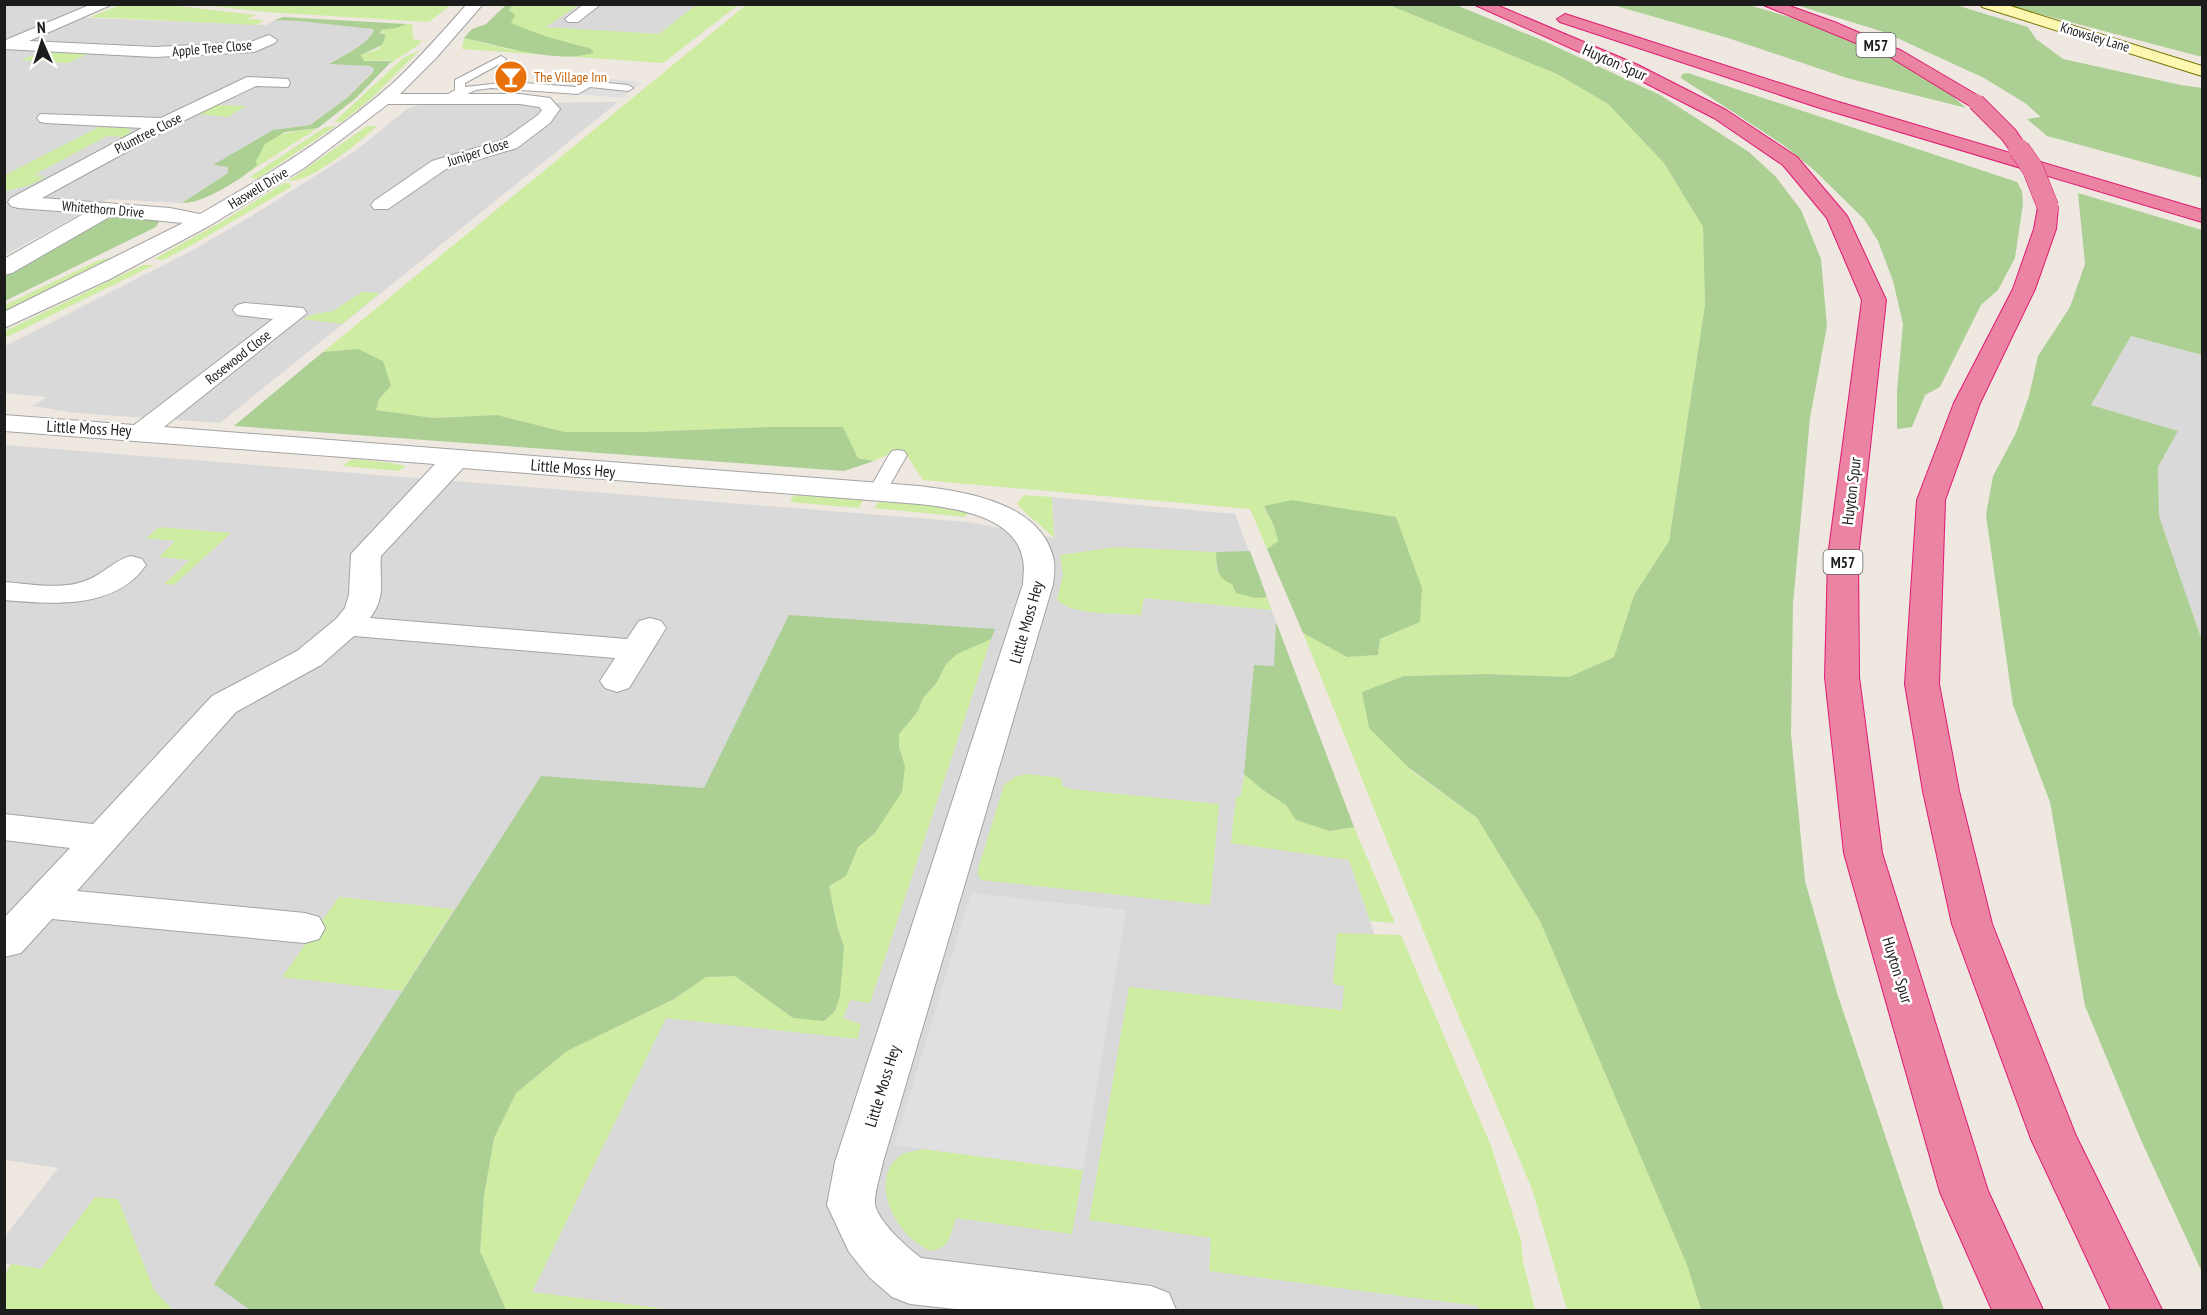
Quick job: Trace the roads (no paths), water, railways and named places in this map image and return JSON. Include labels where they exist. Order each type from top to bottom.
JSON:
[{"type":"highway","name":"Huyton Spur","points":[[1480,4],[1632,69],[1720,114],[1790,161],[1837,216],[1874,300],[1843,558],[1842,677],[1863,853],[1964,1192],[2018,1311]]},
{"type":"highway","points":[[1576,4],[1622,19]]},
{"type":"highway","name":"M57","points":[[1768,4],[1829,25],[1896,54],[1976,102],[2010,135],[2033,169],[2049,207],[2045,229],[2024,289],[1967,403],[1931,500],[1922,684],[1941,791],[1972,924],[2054,1139],[2137,1311]]},
{"type":"highway","points":[[1535,8],[1826,104],[2202,216]]},
{"type":"highway","points":[[1974,128],[2043,148]]},
{"type":"main road","name":"Knowsley Lane","points":[[1987,4],[2202,71]]},
{"type":"street","points":[[6,45],[106,4]]},
{"type":"street","name":"Haswell Drive","points":[[4,321],[95,278],[201,221],[322,148],[385,99],[454,30],[476,4]]},
{"type":"street","points":[[573,19],[594,4]]},
{"type":"street","name":"Apple Tree Close","points":[[6,45],[155,52],[254,47],[269,40]]},
{"type":"street","name":"Apple Tree Close","points":[[130,64],[155,52]]},
{"type":"street","name":"Plumtree Close","points":[[12,201],[253,81],[282,83]]},
{"type":"street","points":[[385,99],[453,94],[544,102]]},
{"type":"street","name":"Juniper Close","points":[[381,205],[439,165],[510,144],[544,119],[551,109],[544,102]]},
{"type":"street","points":[[27,121],[46,118],[164,124]]},
{"type":"street","name":"Whitethorn Drive","points":[[12,201],[170,214],[201,221]]},
{"type":"street","points":[[4,268],[108,209]]},
{"type":"street","name":"Rosewood Close","points":[[141,432],[295,313],[245,310]]},
{"type":"street","name":"Little Moss Hey","points":[[6,424],[412,453],[456,459],[947,498],[996,513],[1032,539],[1039,554],[1041,569],[1026,629],[859,1162],[851,1204],[873,1244],[887,1262],[910,1280],[1151,1311]]},
{"type":"street","points":[[7,942],[45,903],[101,838],[224,704],[309,658],[347,626],[360,610],[365,594],[366,554],[456,459]]},
{"type":"street","points":[[4,591],[59,596],[77,595],[108,584],[131,565]]},
{"type":"street","points":[[347,626],[644,639],[617,681]]},
{"type":"street","points":[[4,827],[101,838]]},
{"type":"street","points":[[45,903],[305,928]]},
{"type":"lane","points":[[453,94],[459,82],[501,59]]},
{"type":"lane","points":[[544,102],[565,97],[588,84],[628,88]]},
{"type":"lane","points":[[453,94],[508,85],[578,91]]},
{"type":"lane","points":[[877,492],[898,455]]},
{"type":"place","name":"The Village Inn","points":[[511,77]]}]
